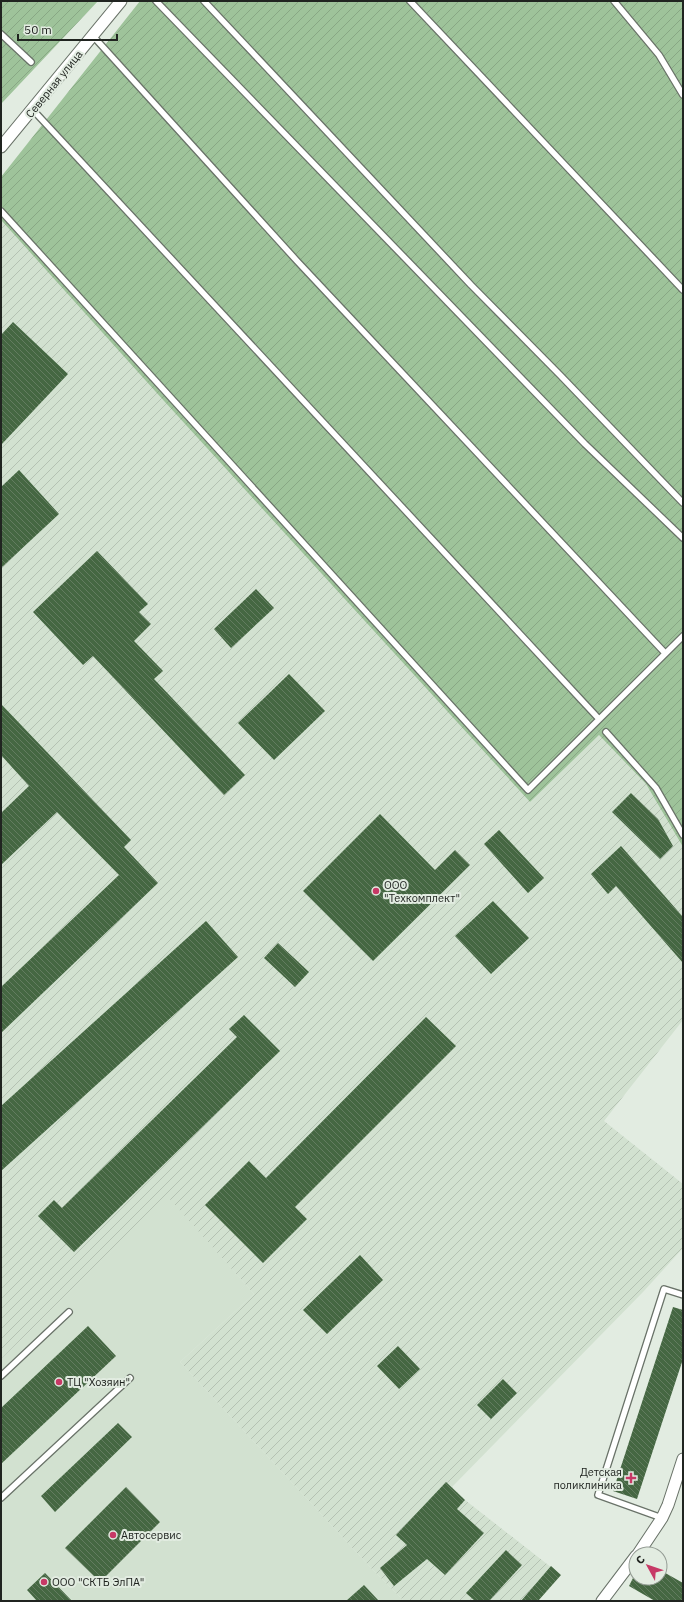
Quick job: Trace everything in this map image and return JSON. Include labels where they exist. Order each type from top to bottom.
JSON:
[{"type":"street","name":"Северная улица","points":[[1,147],[121,1]]},
{"type":"street","points":[[643,1546],[662,1518],[668,1505],[683,1459]]},
{"type":"street","points":[[602,1601],[628,1567]]},
{"type":"lane","points":[[156,1],[574,432],[683,538]]},
{"type":"lane","points":[[204,1],[471,285],[683,503]]},
{"type":"lane","points":[[410,1],[683,290]]},
{"type":"lane","points":[[614,1],[659,55],[683,95]]},
{"type":"lane","points":[[1,34],[31,62]]},
{"type":"lane","points":[[93,36],[297,262],[665,653]]},
{"type":"lane","points":[[32,110],[599,719]]},
{"type":"lane","points":[[1,211],[528,790],[683,636]]},
{"type":"lane","points":[[606,732],[656,788],[683,835]]},
{"type":"lane","points":[[662,1518],[598,1495],[664,1289],[683,1295]]},
{"type":"lane","points":[[1,1376],[69,1312]]},
{"type":"lane","points":[[1,1498],[130,1378]]},
{"type":"shaded area","points":[[1,220],[530,802],[599,735],[646,784],[683,847],[683,1020],[604,1121],[683,1184],[683,1248],[643,1292],[452,1487],[465,1500],[561,1575],[538,1601],[404,1601],[371,1568],[180,1362],[254,1294],[168,1197],[1,1359]]},
{"type":"shaded area","points":[[168,1196],[254,1294],[180,1362],[371,1568],[404,1601],[1,1601],[1,1359]]},
{"type":"green space","points":[[1,1],[98,1],[1,104]]},
{"type":"green space","points":[[140,1],[683,1],[683,847],[646,784],[599,735],[530,802],[1,220],[1,177]]},
{"type":"building","points":[[13,322],[68,374],[1,445],[1,335]]},
{"type":"building","points":[[19,470],[59,514],[1,568],[1,487]]},
{"type":"building","points":[[97,551],[148,604],[139,612],[151,624],[134,641],[163,671],[154,679],[245,775],[224,795],[93,656],[83,665],[33,612]]},
{"type":"building","points":[[256,589],[274,608],[231,648],[214,629]]},
{"type":"building","points":[[289,674],[325,711],[274,760],[238,723]]},
{"type":"building","points":[[1,704],[131,840],[124,847],[158,883],[1,1033],[1,987],[119,875],[57,812],[1,865],[1,813],[29,786],[1,755]]},
{"type":"building","points":[[631,793],[658,819],[673,846],[660,859],[612,812]]},
{"type":"building","points":[[380,814],[435,870],[455,850],[470,865],[373,961],[303,891]]},
{"type":"building","points":[[499,830],[544,878],[528,893],[484,844]]},
{"type":"building","points":[[621,846],[683,917],[683,963],[616,886],[608,894],[591,874]]},
{"type":"building","points":[[493,901],[529,938],[491,974],[455,936]]},
{"type":"building","points":[[206,921],[238,957],[1,1171],[1,1106]]},
{"type":"building","points":[[278,943],[309,972],[295,987],[264,958]]},
{"type":"building","points":[[244,1015],[280,1051],[74,1252],[38,1216],[54,1200],[62,1208],[237,1037],[229,1029]]},
{"type":"building","points":[[426,1017],[456,1046],[295,1207],[307,1219],[263,1263],[205,1205],[249,1161],[266,1178]]},
{"type":"building","points":[[360,1255],[383,1280],[327,1334],[303,1310]]},
{"type":"building","points":[[673,1307],[683,1310],[683,1359],[637,1499],[613,1491]]},
{"type":"building","name":"ТЦ \"Хозяин\"","points":[[88,1326],[116,1356],[1,1464],[1,1408]]},
{"type":"building","points":[[398,1346],[420,1369],[399,1389],[377,1366]]},
{"type":"building","points":[[503,1379],[517,1393],[491,1419],[477,1405]]},
{"type":"building","points":[[118,1423],[132,1437],[55,1512],[41,1496]]},
{"type":"building","points":[[446,1482],[465,1500],[457,1509],[484,1533],[445,1575],[427,1559],[394,1586],[380,1568],[407,1545],[396,1535]]},
{"type":"building","name":"Автосервис","points":[[126,1487],[160,1522],[100,1582],[65,1548]]},
{"type":"building","points":[[506,1550],[522,1565],[489,1601],[475,1601],[466,1593]]},
{"type":"building","points":[[551,1566],[561,1575],[538,1601],[521,1601]]},
{"type":"building","name":"ООО \"СКТБ ЭлПА\"","points":[[45,1573],[72,1601],[37,1601],[27,1590]]},
{"type":"building","points":[[668,1575],[683,1583],[683,1601],[655,1601],[629,1586],[668,1586]]},
{"type":"building","points":[[364,1585],[379,1601],[346,1601]]},
{"type":"place","name":"ООО \"Техкомплект\"","points":[[376,891]]},
{"type":"place","name":"ТЦ \"Хозяин\"","points":[[59,1382]]},
{"type":"place","name":"Детская поликлиника","points":[[631,1478]]},
{"type":"place","name":"Автосервис","points":[[113,1535]]},
{"type":"place","name":"ООО \"СКТБ ЭлПА\"","points":[[44,1582]]}]
